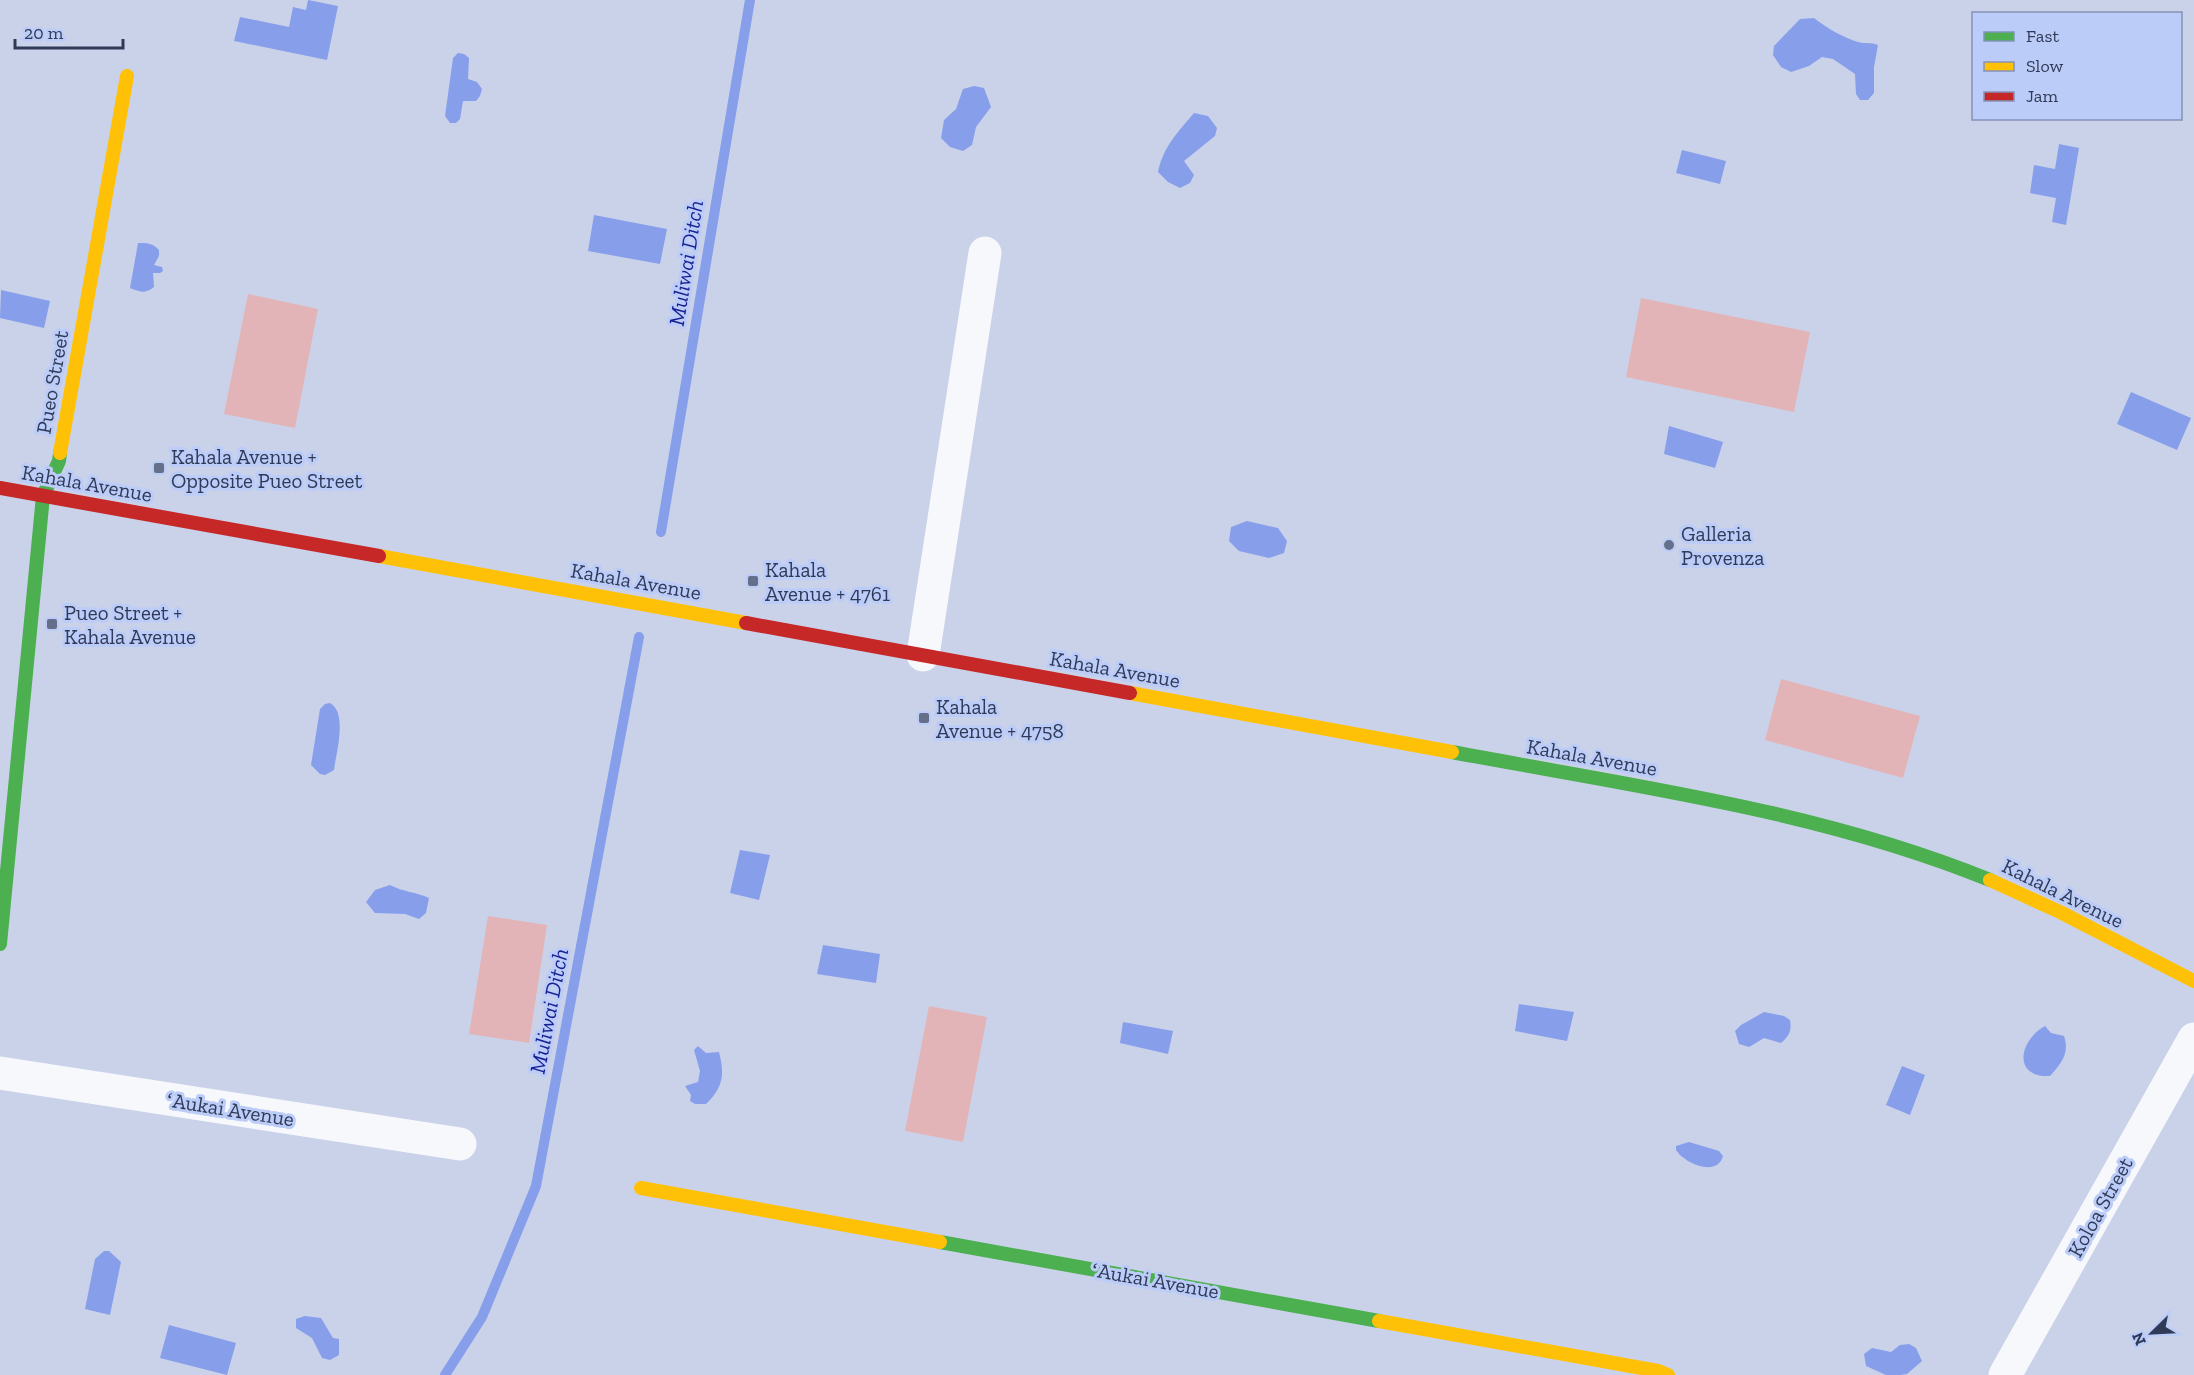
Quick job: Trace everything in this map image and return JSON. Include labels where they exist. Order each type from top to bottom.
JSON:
[{"type":"street","name":"Pueo Street","points":[[0,944],[43,496],[60,461],[127,76]]},
{"type":"street","points":[[923,655],[985,253]]},
{"type":"street","name":"Kahala Avenue","points":[[0,488],[1679,793],[1838,829],[1975,874],[2024,894],[2194,981]]},
{"type":"street","name":"Koloa Street","points":[[2005,1375],[2194,1040]]},
{"type":"street","name":"ʻAukai Avenue","points":[[0,1073],[460,1144]]},
{"type":"street","name":"ʻAukai Avenue","points":[[641,1188],[1658,1371],[1668,1375]]},
{"type":"shaded area","points":[[248,294],[318,309],[295,428],[224,414]]},
{"type":"shaded area","points":[[1641,298],[1810,332],[1794,412],[1626,377]]},
{"type":"shaded area","points":[[1781,679],[1920,716],[1903,778],[1765,740]]},
{"type":"shaded area","points":[[488,916],[547,925],[529,1043],[469,1034]]},
{"type":"shaded area","points":[[929,1006],[987,1017],[963,1142],[905,1131]]},
{"type":"water","points":[[308,0],[338,6],[327,60],[234,41],[240,17],[289,27],[293,7],[306,10]]},
{"type":"water","points":[[1814,18],[1846,38],[1878,45],[1874,67],[1874,93],[1868,100],[1860,100],[1856,94],[1855,74],[1833,59],[1822,57],[1809,66],[1791,72],[1781,67],[1773,55],[1774,46],[1800,19]]},
{"type":"water","points":[[458,53],[469,58],[468,79],[477,82],[482,89],[476,101],[463,101],[460,119],[456,123],[450,123],[445,116],[453,58]]},
{"type":"water","points":[[974,86],[984,88],[991,107],[976,127],[972,145],[963,151],[950,147],[941,138],[944,120],[956,109],[963,89]]},
{"type":"water","points":[[1194,113],[1208,116],[1217,128],[1215,136],[1184,161],[1194,175],[1190,183],[1180,188],[1168,182],[1158,172],[1167,147]]},
{"type":"water","points":[[2059,144],[2079,148],[2066,225],[2052,222],[2056,198],[2030,193],[2034,165],[2055,169]]},
{"type":"water","points":[[1682,150],[1726,161],[1720,184],[1676,173]]},
{"type":"water","points":[[594,215],[667,229],[660,264],[588,251]]},
{"type":"water","points":[[138,243],[150,244],[159,250],[159,256],[154,265],[162,267],[163,271],[153,273],[154,287],[145,291],[130,288]]},
{"type":"water","points":[[1,290],[50,301],[44,328],[0,318]]},
{"type":"water","points":[[2131,392],[2191,418],[2177,450],[2117,424]]},
{"type":"water","points":[[1669,426],[1723,442],[1715,468],[1664,454]]},
{"type":"water","points":[[1247,521],[1278,528],[1287,541],[1284,553],[1269,558],[1239,551],[1229,541],[1231,527]]},
{"type":"water","points":[[330,703],[338,715],[340,734],[334,770],[325,775],[320,774],[311,765],[320,709]]},
{"type":"water","points":[[740,850],[770,855],[759,900],[730,893]]},
{"type":"water","points":[[390,885],[429,898],[426,913],[419,919],[405,914],[375,913],[366,902],[375,890]]},
{"type":"water","points":[[823,945],[880,954],[876,983],[817,974]]},
{"type":"water","points":[[1519,1004],[1574,1012],[1567,1041],[1515,1031]]},
{"type":"water","points":[[1764,1012],[1784,1016],[1790,1020],[1791,1027],[1786,1038],[1781,1043],[1764,1038],[1749,1047],[1739,1044],[1735,1031]]},
{"type":"water","points":[[1123,1022],[1173,1031],[1168,1054],[1120,1043]]},
{"type":"water","points":[[2045,1026],[2051,1033],[2064,1036],[2066,1042],[2063,1058],[2050,1076],[2038,1075],[2030,1071],[2025,1065],[2024,1057],[2029,1040]]},
{"type":"water","points":[[698,1046],[706,1053],[719,1052],[722,1067],[719,1086],[706,1104],[695,1104],[690,1101],[691,1095],[685,1086],[698,1082],[700,1071],[694,1050]]},
{"type":"water","points":[[1902,1066],[1925,1075],[1910,1115],[1886,1105]]},
{"type":"water","points":[[1689,1142],[1719,1151],[1723,1156],[1720,1163],[1708,1167],[1686,1160],[1676,1150],[1676,1146]]},
{"type":"water","points":[[104,1251],[109,1251],[121,1262],[110,1315],[85,1309],[95,1259]]},
{"type":"water","points":[[305,1316],[321,1318],[333,1338],[339,1339],[339,1355],[330,1360],[322,1358],[312,1338],[296,1328],[296,1319]]},
{"type":"water","points":[[169,1325],[236,1343],[227,1375],[160,1358]]},
{"type":"water","points":[[1909,1344],[1916,1348],[1922,1361],[1907,1374],[1886,1375],[1866,1366],[1864,1354],[1872,1348],[1891,1352],[1900,1345]]},
{"type":"waterway","name":"Muliwai Ditch","points":[[661,532],[750,0]]},
{"type":"waterway","name":"Muliwai Ditch","points":[[445,1375],[482,1317],[536,1186],[639,637]]},
{"type":"traffic: fast","points":[[0,944],[43,496],[59,461],[60,453]]},
{"type":"traffic: fast","points":[[1452,752],[1724,802],[1792,818],[1859,835],[1990,880]]},
{"type":"traffic: fast","points":[[940,1242],[1379,1321]]},
{"type":"traffic: slow","points":[[60,453],[127,76]]},
{"type":"traffic: slow","points":[[379,556],[746,623]]},
{"type":"traffic: slow","points":[[1130,693],[1452,752]]},
{"type":"traffic: slow","points":[[1990,880],[2060,912],[2194,981]]},
{"type":"traffic: slow","points":[[641,1188],[940,1242]]},
{"type":"traffic: slow","points":[[1379,1321],[1658,1371],[1668,1375]]},
{"type":"traffic: jam","points":[[0,488],[379,556]]},
{"type":"traffic: jam","points":[[746,623],[1130,693]]},
{"type":"place","name":"Kahala Avenue + Opposite Pueo Street","points":[[159,468]]},
{"type":"place","name":"Galleria Provenza","points":[[1669,545]]},
{"type":"place","name":"Kahala Avenue + 4761","points":[[753,581]]},
{"type":"place","name":"Pueo Street + Kahala Avenue","points":[[52,624]]},
{"type":"place","name":"Kahala Avenue + 4758","points":[[924,718]]}]
